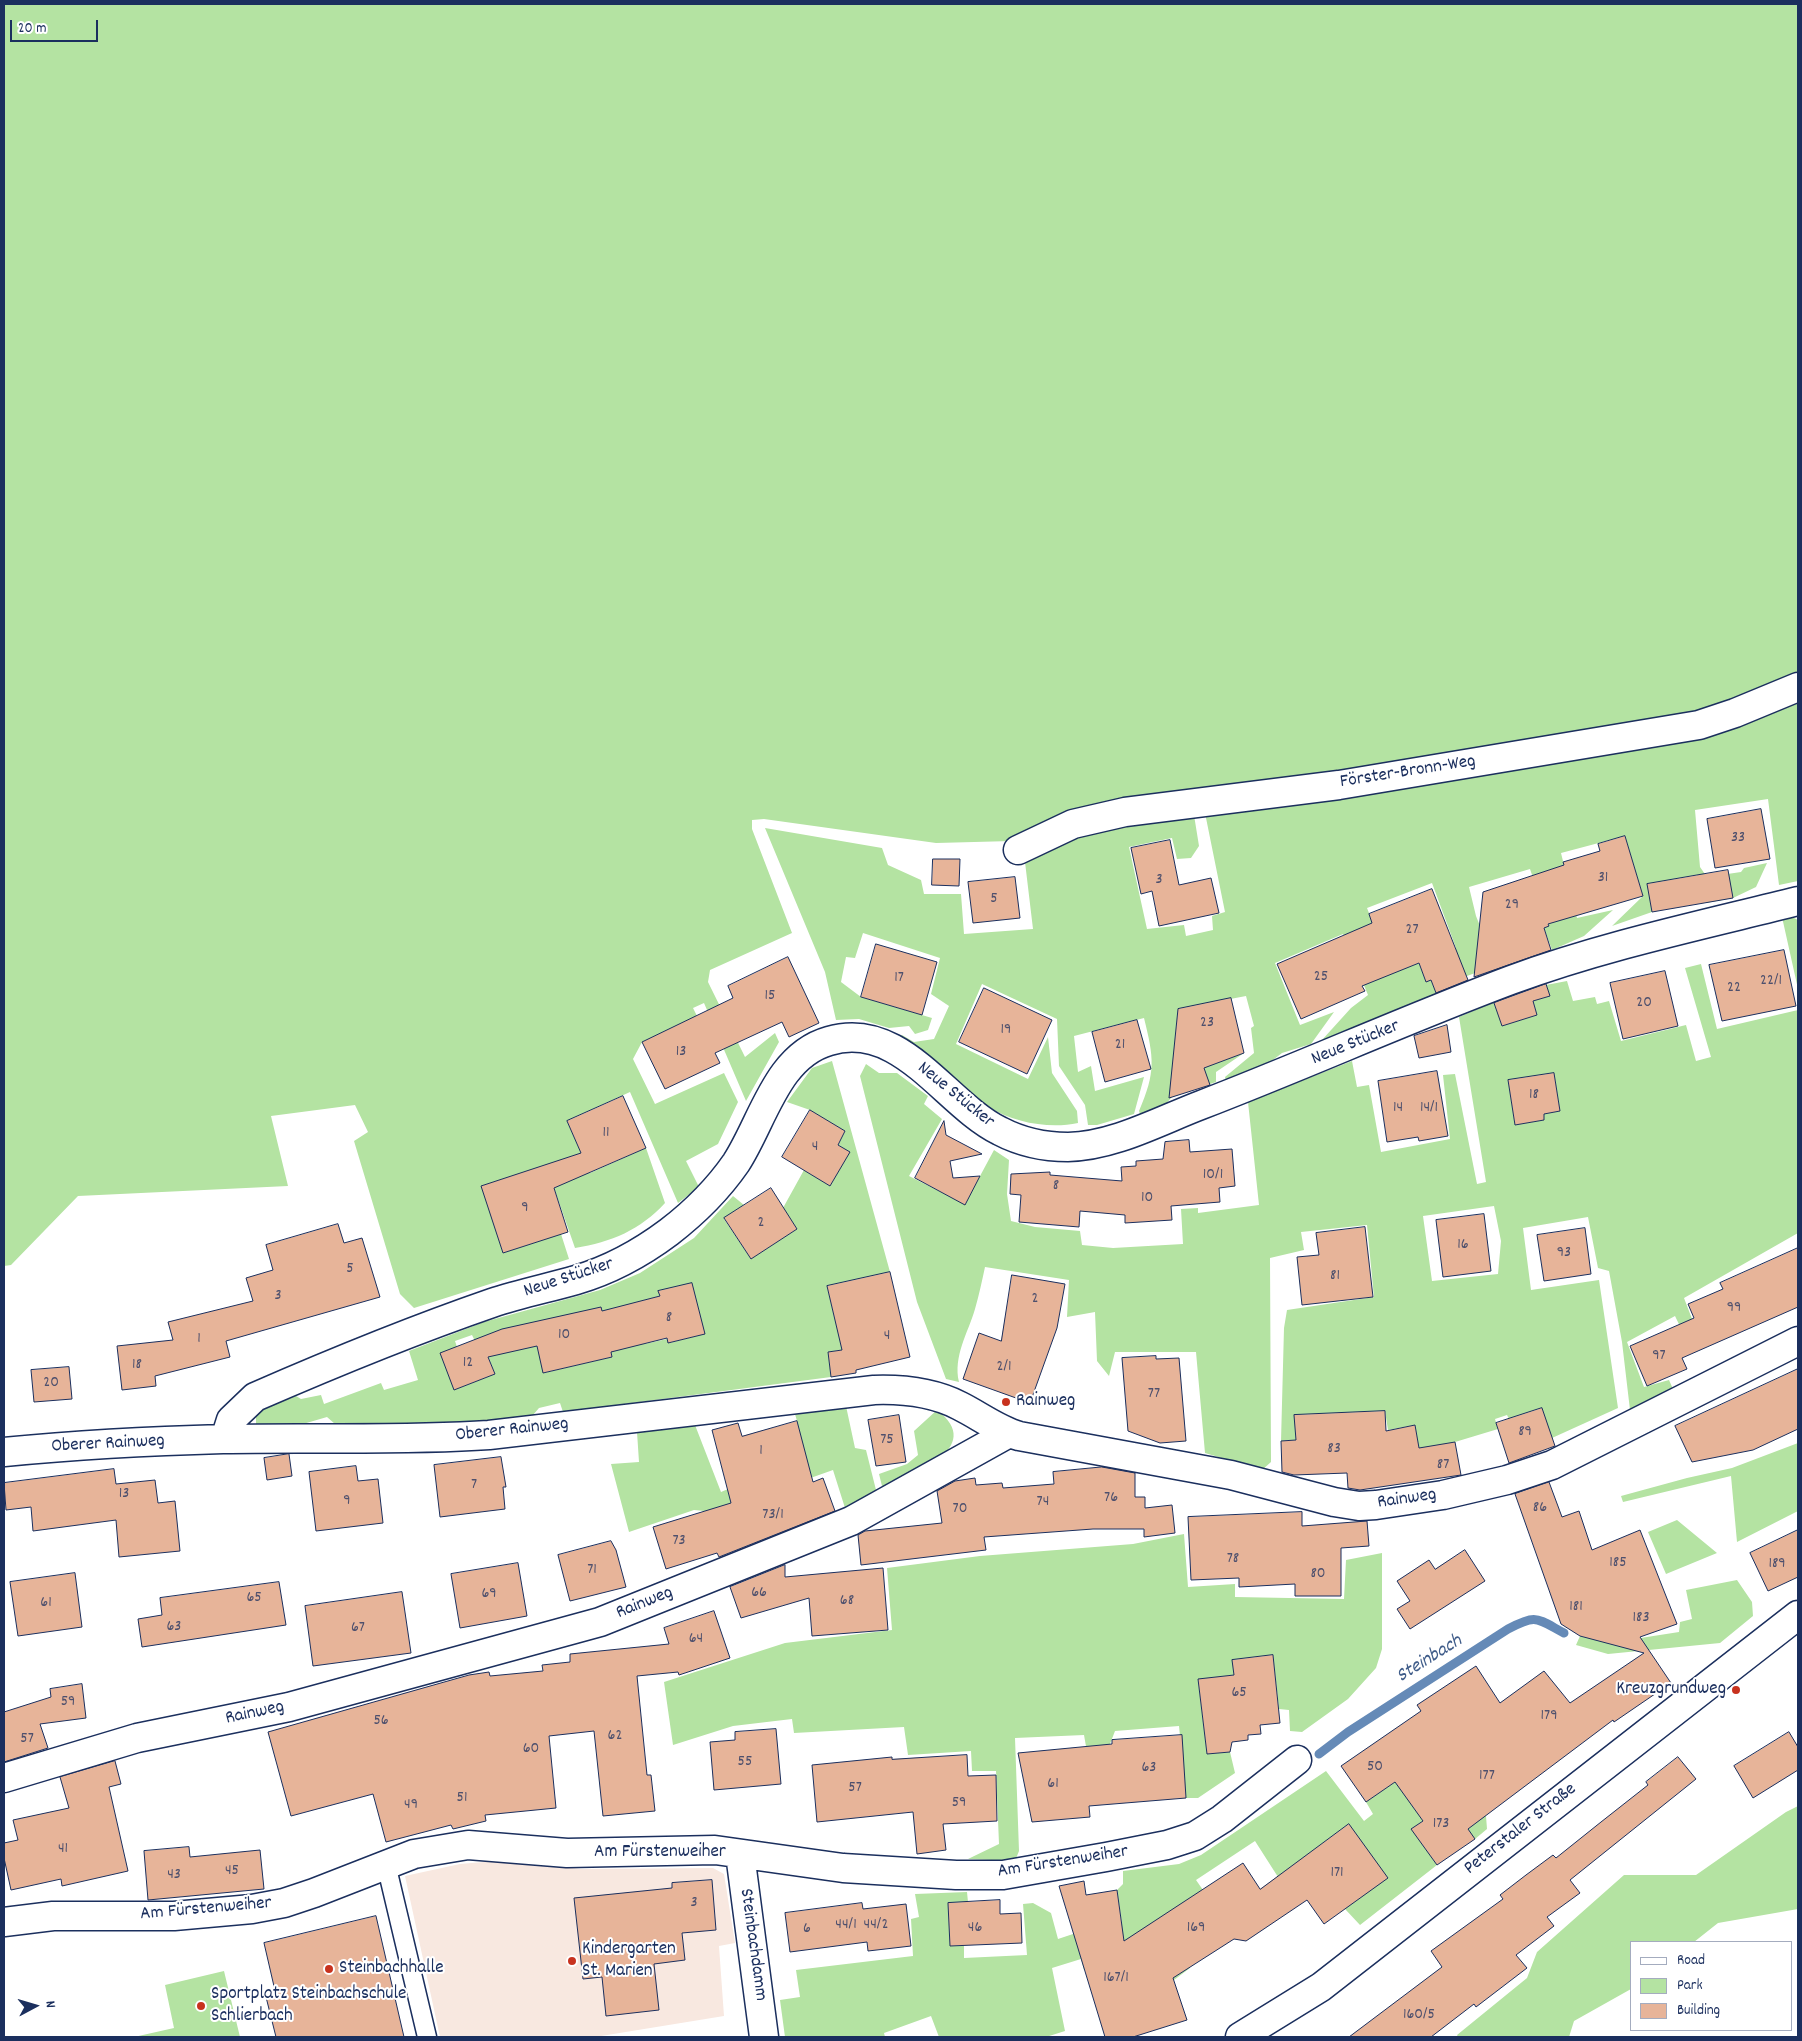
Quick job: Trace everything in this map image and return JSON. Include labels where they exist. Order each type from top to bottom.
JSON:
[{"type":"street","name":"Förster-Bronn-Weg","points":[[1018,850],[1072,824],[1125,812],[1339,785],[1699,725],[1735,713],[1798,687]]},
{"type":"street","name":"Neue Stücker","points":[[225,1439],[231,1420],[255,1397],[390,1340],[454,1316],[498,1301],[596,1273],[636,1254],[655,1242],[682,1222],[712,1193],[738,1159],[778,1083],[806,1052],[826,1041],[846,1038],[867,1039],[896,1050],[916,1064],[975,1115],[998,1130],[1021,1140],[1047,1146],[1090,1145],[1147,1126],[1286,1072],[1513,980],[1601,952],[1798,901]]},
{"type":"street","name":"Rainweg","points":[[4,1778],[137,1738],[289,1707],[600,1622],[851,1521],[1009,1433],[1052,1443],[1231,1475],[1334,1502],[1359,1506],[1376,1505],[1443,1495],[1507,1480],[1552,1465],[1798,1341]]},
{"type":"street","name":"Oberer Rainweg","points":[[4,1452],[85,1445],[225,1439],[434,1438],[489,1435],[890,1389],[938,1397],[959,1405],[1009,1433]]},
{"type":"street","name":"Peterstaler Straße","points":[[1240,2037],[1321,1987],[1798,1615]]},
{"type":"street","name":"Am Fürstenweiher","points":[[4,1922],[45,1916],[174,1916],[246,1910],[292,1901],[414,1854],[468,1846],[567,1853],[688,1850],[740,1854],[842,1868],[956,1875],[1002,1875],[1167,1845],[1195,1836],[1222,1819],[1297,1760]]},
{"type":"street","name":"Steinbachdamm","points":[[740,1854],[764,2037]]},
{"type":"lane","points":[[386,1864],[427,2037]]},
{"type":"shaded area","name":"Kindergarten St. Marien","points":[[508,1860],[581,1869],[713,1868],[724,1874],[735,1943],[719,1946],[724,2016],[595,2037],[440,2037],[405,1876],[460,1864]]},
{"type":"green space","points":[[4,4],[1798,4],[1798,881],[1779,885],[1768,799],[1695,810],[1700,867],[1707,877],[1741,872],[1744,868],[1767,863],[1756,887],[1733,898],[1706,903],[1697,875],[1648,884],[1652,912],[1612,926],[1643,896],[1625,836],[1561,853],[1577,918],[1613,910],[1584,936],[1552,950],[1544,928],[1549,925],[1530,869],[1469,887],[1476,916],[1488,946],[1515,937],[1523,960],[1493,972],[1489,968],[1442,985],[1436,970],[1430,972],[1426,960],[1456,948],[1432,883],[1367,908],[1393,973],[1419,963],[1426,982],[1431,980],[1437,996],[1324,1041],[1322,1040],[1351,1008],[1368,995],[1343,934],[1275,963],[1300,1025],[1334,1012],[1311,1044],[1282,1053],[1265,1066],[1226,1081],[1225,1077],[1254,1053],[1251,1028],[1254,1026],[1246,996],[1178,1009],[1175,1040],[1183,1069],[1214,1064],[1244,1053],[1216,1072],[1216,1082],[1172,1097],[1163,1107],[1140,1114],[1139,1111],[1145,1097],[1152,1065],[1150,1044],[1144,1018],[1074,1036],[1078,1072],[1091,1066],[1095,1091],[1144,1077],[1134,1114],[1097,1125],[1088,1125],[1085,1105],[1059,1066],[1057,1019],[982,984],[956,1044],[1028,1079],[1048,1037],[1052,1073],[1077,1111],[1078,1123],[1044,1125],[1021,1121],[999,1113],[977,1099],[921,1053],[897,1037],[902,1035],[914,1042],[934,1039],[949,1006],[931,994],[940,958],[863,933],[855,958],[846,957],[841,982],[861,997],[932,1018],[928,1030],[915,1034],[909,1026],[889,1028],[859,1019],[836,1020],[825,972],[765,828],[882,848],[888,865],[921,880],[924,894],[961,894],[964,934],[1033,929],[1025,862],[1077,830],[1122,819],[1194,815],[1199,846],[1191,858],[1177,859],[1172,838],[1129,847],[1147,929],[1184,925],[1186,936],[1213,930],[1212,916],[1225,912],[1204,808],[1306,797],[1305,781],[1109,806],[1012,841],[936,843],[764,819],[752,820],[752,829],[792,933],[710,970],[708,982],[745,1057],[775,1033],[779,1042],[746,1101],[704,1003],[693,1008],[697,1016],[642,1042],[633,1059],[655,1104],[724,1073],[738,1102],[718,1144],[686,1161],[699,1187],[678,1203],[630,1092],[567,1121],[590,1173],[646,1148],[665,1203],[646,1221],[635,1228],[601,1242],[575,1248],[546,1165],[482,1186],[503,1253],[561,1234],[569,1259],[414,1308],[400,1294],[354,1141],[368,1132],[355,1105],[271,1116],[288,1186],[78,1196],[11,1265],[4,1266]]},
{"type":"green space","points":[[1790,916],[1798,920],[1798,989],[1782,917]]},
{"type":"green space","points":[[1701,964],[1717,1029],[1798,1010],[1798,1233],[1684,1298],[1702,1345],[1692,1351],[1675,1316],[1627,1342],[1644,1387],[1669,1380],[1673,1389],[1630,1410],[1622,1342],[1609,1271],[1598,1268],[1588,1217],[1523,1228],[1531,1290],[1599,1280],[1618,1408],[1552,1438],[1541,1408],[1509,1419],[1507,1415],[1495,1419],[1498,1429],[1455,1442],[1419,1449],[1415,1425],[1388,1430],[1385,1411],[1295,1415],[1296,1440],[1281,1441],[1284,1328],[1287,1310],[1374,1297],[1367,1225],[1301,1232],[1304,1250],[1270,1258],[1271,1462],[1262,1470],[1205,1453],[1196,1352],[1115,1352],[1109,1376],[1097,1361],[1095,1312],[1067,1317],[1069,1280],[985,1267],[975,1309],[962,1345],[958,1363],[959,1382],[946,1379],[917,1302],[860,1076],[866,1064],[879,1073],[897,1073],[928,1096],[924,1104],[942,1119],[909,1176],[965,1204],[994,1150],[1009,1160],[1007,1194],[1011,1221],[1035,1227],[1080,1231],[1082,1245],[1113,1248],[1183,1244],[1181,1209],[1198,1208],[1198,1213],[1259,1205],[1248,1102],[1352,1061],[1357,1087],[1369,1085],[1381,1152],[1450,1139],[1443,1075],[1455,1074],[1477,1184],[1486,1182],[1459,1017],[1494,1002],[1502,1026],[1537,1015],[1533,1001],[1549,996],[1546,985],[1567,981],[1573,1001],[1595,997],[1597,1004],[1609,1001],[1621,1041],[1686,1025],[1696,1061],[1711,1057],[1685,968]],"holes":[[[1554,1073],[1560,1111],[1544,1114],[1544,1120],[1515,1125],[1508,1080]],[[1494,1206],[1501,1241],[1498,1274],[1432,1281],[1423,1216]]]},
{"type":"green space","points":[[832,1061],[890,1272],[827,1286],[834,1316],[848,1349],[828,1352],[831,1377],[563,1412],[560,1403],[539,1408],[533,1415],[442,1426],[335,1424],[327,1417],[303,1424],[256,1425],[256,1412],[296,1396],[301,1399],[321,1395],[324,1404],[381,1383],[384,1390],[418,1380],[409,1351],[484,1322],[600,1290],[640,1273],[694,1238],[733,1196],[744,1205],[724,1219],[751,1259],[797,1229],[783,1208],[804,1170],[830,1186],[849,1152],[838,1145],[845,1131],[810,1110],[787,1102],[812,1068]],"holes":[[[692,1284],[704,1334],[669,1343],[667,1339],[644,1344],[634,1303],[660,1296],[659,1291]],[[604,1322],[612,1357],[544,1373],[537,1346]],[[472,1335],[475,1341],[481,1338],[495,1374],[454,1390],[457,1347],[455,1341]]]},
{"type":"green space","points":[[846,1406],[855,1448],[866,1450],[877,1494],[845,1508],[833,1470],[715,1512],[694,1510],[629,1532],[611,1464],[639,1462],[637,1432],[695,1425],[721,1492],[728,1489],[797,1421],[795,1414]]},
{"type":"green space","points":[[937,1410],[950,1424],[954,1436],[949,1448],[939,1459],[926,1468],[883,1490],[879,1474],[907,1464],[918,1455],[914,1431]]},
{"type":"green space","points":[[1798,1443],[1798,1511],[1737,1542],[1731,1476],[1623,1502],[1621,1496],[1732,1468]]},
{"type":"green space","points":[[1677,1520],[1717,1553],[1666,1574],[1648,1532]]},
{"type":"green space","points":[[1184,1534],[1188,1587],[1235,1584],[1235,1597],[1344,1599],[1346,1560],[1382,1553],[1382,1649],[1376,1668],[1348,1699],[1302,1732],[1290,1731],[1289,1710],[1279,1709],[1273,1655],[1233,1660],[1234,1675],[1198,1680],[1207,1754],[1230,1752],[1235,1773],[1198,1798],[1186,1798],[1179,1726],[1115,1731],[1108,1749],[1087,1752],[1084,1735],[1015,1738],[1019,1851],[1015,1861],[968,1859],[999,1844],[996,1771],[972,1771],[971,1751],[908,1755],[904,1727],[794,1733],[792,1719],[733,1726],[673,1745],[664,1682],[785,1643],[892,1630],[887,1568],[980,1556],[1133,1544]]},
{"type":"green space","points":[[1737,1580],[1752,1602],[1753,1616],[1720,1643],[1608,1654],[1576,1645],[1580,1636],[1615,1642],[1679,1632],[1680,1622],[1692,1619],[1686,1590]]},
{"type":"green space","points":[[1438,1752],[1486,1816],[1487,1829],[1475,1839],[1413,1806],[1423,1821],[1412,1829],[1437,1865],[1360,1925],[1345,1909],[1349,1824],[1278,1877],[1255,1841],[1196,1880],[1203,1890],[1159,1919],[1190,1968],[1174,1980],[1147,1989],[1137,1953],[1084,1970],[1081,1959],[1052,1968],[1065,2031],[1046,2037],[939,2037],[931,2016],[884,2033],[885,2037],[785,2037],[780,2000],[800,1997],[796,1970],[913,1956],[911,1919],[919,1917],[915,1894],[967,1892],[968,1902],[948,1903],[950,1946],[964,1946],[964,1958],[1027,1955],[1023,1904],[1033,1903],[1051,1913],[1058,1939],[1091,1928],[1122,1924],[1117,1890],[1123,1884],[1123,1871],[1179,1864],[1201,1855],[1326,1771],[1364,1821],[1373,1814],[1366,1802]]},
{"type":"green space","points":[[1798,1806],[1798,1909],[1718,1923],[1695,1941],[1630,1941],[1630,1990],[1574,2021],[1569,2037],[1458,2037],[1457,2035],[1527,1978],[1537,1952],[1624,1875],[1696,1875],[1786,1812]]},
{"type":"green space","name":"Sportplatz Steinbachschule Schlierbach","points":[[224,1971],[240,2037],[134,2037],[174,2028],[165,1985]]},
{"type":"building","points":[[1761,809],[1770,859],[1715,868],[1707,819]]},
{"type":"building","points":[[1625,836],[1643,896],[1548,924],[1549,926],[1544,928],[1551,950],[1474,977],[1483,892],[1564,865],[1563,862],[1600,851],[1598,844]]},
{"type":"building","points":[[1170,840],[1179,885],[1211,878],[1219,913],[1159,926],[1152,891],[1141,894],[1131,848]]},
{"type":"building","points":[[933,859],[960,859],[959,886],[932,885]]},
{"type":"building","points":[[1728,870],[1733,898],[1652,912],[1647,884]]},
{"type":"building","points":[[1015,877],[1020,918],[973,923],[968,882]]},
{"type":"building","points":[[1432,889],[1468,980],[1436,993],[1431,980],[1426,982],[1419,963],[1362,986],[1365,991],[1301,1019],[1277,964],[1372,923],[1369,914]]},
{"type":"building","points":[[876,944],[937,962],[922,1015],[861,997]]},
{"type":"building","points":[[1784,950],[1796,1006],[1722,1021],[1709,965]]},
{"type":"building","points":[[788,957],[819,1023],[789,1037],[782,1022],[715,1053],[720,1063],[665,1089],[642,1042],[733,998],[728,986]]},
{"type":"building","points":[[1665,971],[1678,1026],[1623,1039],[1610,983]]},
{"type":"building","points":[[1546,984],[1550,996],[1533,1001],[1537,1015],[1502,1026],[1494,1003]]},
{"type":"building","points":[[984,988],[1052,1020],[1027,1074],[959,1042]]},
{"type":"building","points":[[1231,998],[1244,1053],[1204,1068],[1210,1085],[1169,1098],[1178,1009]]},
{"type":"building","points":[[1137,1020],[1151,1069],[1105,1082],[1092,1032]]},
{"type":"building","points":[[1447,1025],[1451,1052],[1419,1058],[1414,1036]]},
{"type":"building","points":[[1437,1071],[1448,1136],[1419,1141],[1418,1137],[1387,1142],[1378,1081]]},
{"type":"building","points":[[1554,1073],[1560,1111],[1544,1114],[1544,1120],[1515,1125],[1508,1080]]},
{"type":"building","points":[[623,1096],[646,1148],[554,1188],[568,1232],[503,1253],[481,1186],[581,1153],[567,1121]]},
{"type":"building","points":[[810,1110],[845,1131],[838,1145],[850,1152],[830,1186],[782,1157]]},
{"type":"building","points":[[944,1121],[946,1135],[982,1154],[950,1161],[953,1178],[980,1176],[965,1205],[915,1178]]},
{"type":"building","points":[[1189,1140],[1190,1152],[1232,1149],[1235,1186],[1219,1188],[1220,1202],[1171,1206],[1172,1220],[1125,1223],[1125,1215],[1080,1211],[1079,1227],[1019,1222],[1021,1195],[1010,1194],[1011,1174],[1050,1172],[1050,1175],[1122,1181],[1121,1167],[1136,1166],[1136,1161],[1163,1159],[1165,1142]]},
{"type":"building","points":[[771,1188],[797,1229],[751,1259],[724,1218]]},
{"type":"building","points":[[1484,1214],[1491,1271],[1443,1277],[1436,1220]]},
{"type":"building","points":[[338,1224],[344,1243],[362,1238],[380,1297],[226,1341],[230,1357],[155,1376],[156,1386],[122,1390],[117,1346],[173,1340],[168,1322],[253,1301],[246,1278],[273,1270],[266,1245]]},
{"type":"building","points":[[1365,1227],[1373,1297],[1302,1305],[1297,1257],[1319,1255],[1316,1233]]},
{"type":"building","points":[[1585,1228],[1591,1274],[1544,1281],[1537,1235]]},
{"type":"building","points":[[1798,1248],[1798,1307],[1682,1358],[1687,1369],[1647,1386],[1630,1346],[1694,1318],[1688,1304],[1723,1289],[1720,1283]]},
{"type":"building","points":[[890,1272],[910,1357],[856,1370],[856,1373],[831,1377],[828,1352],[842,1350],[827,1286]]},
{"type":"building","points":[[1012,1275],[1065,1284],[1057,1328],[1030,1403],[963,1379],[979,1333],[1001,1341]]},
{"type":"building","points":[[692,1283],[705,1334],[668,1343],[667,1338],[611,1352],[612,1357],[543,1373],[537,1346],[488,1357],[495,1374],[454,1390],[440,1353],[502,1329],[601,1307],[602,1311],[660,1296],[658,1291]]},
{"type":"building","points":[[1156,1356],[1156,1359],[1179,1358],[1186,1441],[1160,1443],[1128,1431],[1122,1358]]},
{"type":"building","points":[[69,1367],[72,1399],[34,1402],[31,1370]]},
{"type":"building","points":[[1798,1369],[1798,1429],[1753,1450],[1692,1462],[1675,1426]]},
{"type":"building","points":[[1542,1408],[1555,1446],[1509,1463],[1496,1423]]},
{"type":"building","points":[[1385,1411],[1386,1431],[1415,1425],[1419,1448],[1455,1442],[1461,1475],[1360,1490],[1348,1488],[1347,1473],[1294,1475],[1282,1472],[1281,1441],[1296,1440],[1294,1415]]},
{"type":"building","points":[[899,1415],[906,1462],[876,1466],[868,1420]]},
{"type":"building","points":[[797,1421],[813,1482],[823,1478],[835,1511],[719,1557],[717,1553],[666,1569],[653,1527],[731,1503],[712,1430],[738,1423],[742,1436]]},
{"type":"building","points":[[289,1454],[292,1476],[267,1480],[264,1458]]},
{"type":"building","points":[[501,1457],[506,1487],[503,1487],[505,1509],[440,1517],[434,1465]]},
{"type":"building","points":[[356,1466],[358,1481],[378,1479],[383,1523],[316,1531],[309,1472]]},
{"type":"building","points":[[1102,1467],[1135,1473],[1135,1497],[1145,1497],[1145,1508],[1172,1505],[1175,1533],[1144,1537],[1144,1529],[1093,1529],[984,1537],[986,1550],[861,1565],[858,1535],[865,1531],[942,1523],[937,1491],[955,1481],[975,1478],[976,1485],[1002,1483],[1003,1488],[1054,1484],[1053,1472]]},
{"type":"building","points":[[114,1469],[116,1484],[155,1480],[158,1503],[175,1501],[180,1551],[119,1557],[116,1520],[33,1531],[31,1507],[6,1510],[4,1483]]},
{"type":"building","points":[[1549,1482],[1562,1517],[1579,1511],[1592,1550],[1640,1530],[1677,1624],[1640,1637],[1671,1683],[1614,1722],[1613,1720],[1468,1829],[1475,1839],[1437,1865],[1411,1829],[1423,1821],[1395,1782],[1366,1802],[1341,1766],[1421,1711],[1417,1705],[1476,1666],[1500,1703],[1544,1671],[1570,1703],[1644,1653],[1580,1636],[1561,1624],[1515,1494]]},
{"type":"building","points":[[1302,1512],[1302,1526],[1367,1521],[1369,1546],[1341,1548],[1341,1596],[1295,1596],[1295,1584],[1239,1587],[1239,1578],[1191,1580],[1188,1517]]},
{"type":"building","points":[[1798,1530],[1798,1577],[1768,1591],[1750,1553]]},
{"type":"building","points":[[611,1541],[616,1550],[626,1587],[570,1601],[558,1555]]},
{"type":"building","points":[[1465,1550],[1485,1581],[1410,1629],[1397,1609],[1410,1601],[1397,1581],[1429,1560],[1435,1569]]},
{"type":"building","points":[[518,1563],[527,1616],[460,1628],[451,1574]]},
{"type":"building","points":[[785,1565],[785,1577],[883,1568],[888,1630],[812,1636],[809,1598],[741,1618],[730,1587]]},
{"type":"building","points":[[75,1573],[82,1627],[18,1636],[10,1582]]},
{"type":"building","points":[[279,1582],[286,1625],[142,1647],[138,1619],[162,1615],[160,1598]]},
{"type":"building","points":[[402,1592],[411,1653],[313,1666],[305,1606]]},
{"type":"building","points":[[714,1611],[730,1658],[679,1675],[678,1672],[637,1676],[647,1775],[651,1775],[655,1811],[603,1816],[594,1731],[549,1736],[556,1808],[485,1815],[486,1821],[453,1829],[451,1825],[386,1842],[373,1794],[291,1816],[268,1732],[469,1675],[489,1672],[490,1676],[543,1671],[542,1665],[570,1662],[570,1654],[669,1644],[664,1628]]},
{"type":"building","points":[[1273,1655],[1280,1723],[1260,1725],[1261,1734],[1248,1735],[1248,1740],[1232,1742],[1230,1752],[1207,1754],[1198,1679],[1234,1675],[1232,1660]]},
{"type":"building","points":[[82,1684],[86,1718],[40,1724],[48,1748],[4,1762],[4,1712],[51,1697],[50,1689]]},
{"type":"building","points":[[776,1729],[781,1784],[714,1790],[710,1742],[735,1740],[735,1732]]},
{"type":"building","points":[[1789,1732],[1798,1747],[1798,1770],[1753,1798],[1734,1766]]},
{"type":"building","points":[[1182,1735],[1186,1798],[1089,1806],[1090,1817],[1032,1822],[1018,1753],[1112,1744],[1112,1740]]},
{"type":"building","points":[[967,1755],[968,1776],[996,1775],[997,1821],[943,1824],[946,1850],[917,1854],[913,1812],[817,1822],[812,1765],[892,1757],[892,1759]]},
{"type":"building","points":[[1678,1757],[1696,1779],[1570,1880],[1580,1893],[1547,1917],[1554,1926],[1516,1955],[1527,1968],[1476,2007],[1474,2004],[1431,2037],[1349,2037],[1442,1967],[1431,1951],[1503,1899],[1500,1895],[1526,1875],[1553,1855],[1556,1858],[1648,1785],[1646,1782]]},
{"type":"building","points":[[115,1761],[121,1784],[109,1787],[128,1871],[62,1886],[61,1879],[11,1890],[4,1858],[4,1843],[18,1840],[13,1820],[69,1808],[60,1777]]},
{"type":"building","points":[[1349,1824],[1388,1878],[1324,1924],[1307,1900],[1246,1941],[1234,1939],[1173,1978],[1187,2020],[1133,2037],[1105,2037],[1059,1886],[1084,1881],[1086,1895],[1117,1890],[1124,1941],[1243,1863],[1260,1889]]},
{"type":"building","points":[[189,1847],[190,1857],[260,1850],[264,1889],[148,1900],[144,1851]]},
{"type":"building","points":[[712,1880],[716,1930],[682,1933],[685,1960],[654,1964],[659,2010],[606,2016],[602,1977],[583,1979],[574,1898],[672,1888],[672,1883]]},
{"type":"building","points":[[1000,1900],[1000,1914],[1021,1913],[1022,1943],[950,1946],[948,1903]]},
{"type":"building","points":[[862,1903],[863,1909],[906,1904],[911,1946],[868,1951],[867,1942],[790,1952],[785,1913]]},
{"type":"building","name":"Steinbachhalle","points":[[376,1916],[404,2037],[276,2037],[266,1997],[276,1995],[264,1943]]},
{"type":"waterway","name":"Steinbach","points":[[1319,1754],[1348,1732],[1518,1624],[1531,1620],[1542,1621],[1564,1633]]},
{"type":"place","name":"Rainweg","points":[[1006,1402]]},
{"type":"place","name":"Kreuzgrundweg","points":[[1736,1690]]},
{"type":"place","name":"Kindergarten St. Marien","points":[[572,1961]]},
{"type":"place","name":"Steinbachhalle","points":[[329,1969]]},
{"type":"place","name":"Sportplatz Steinbachschule Schlierbach","points":[[201,2006]]}]
